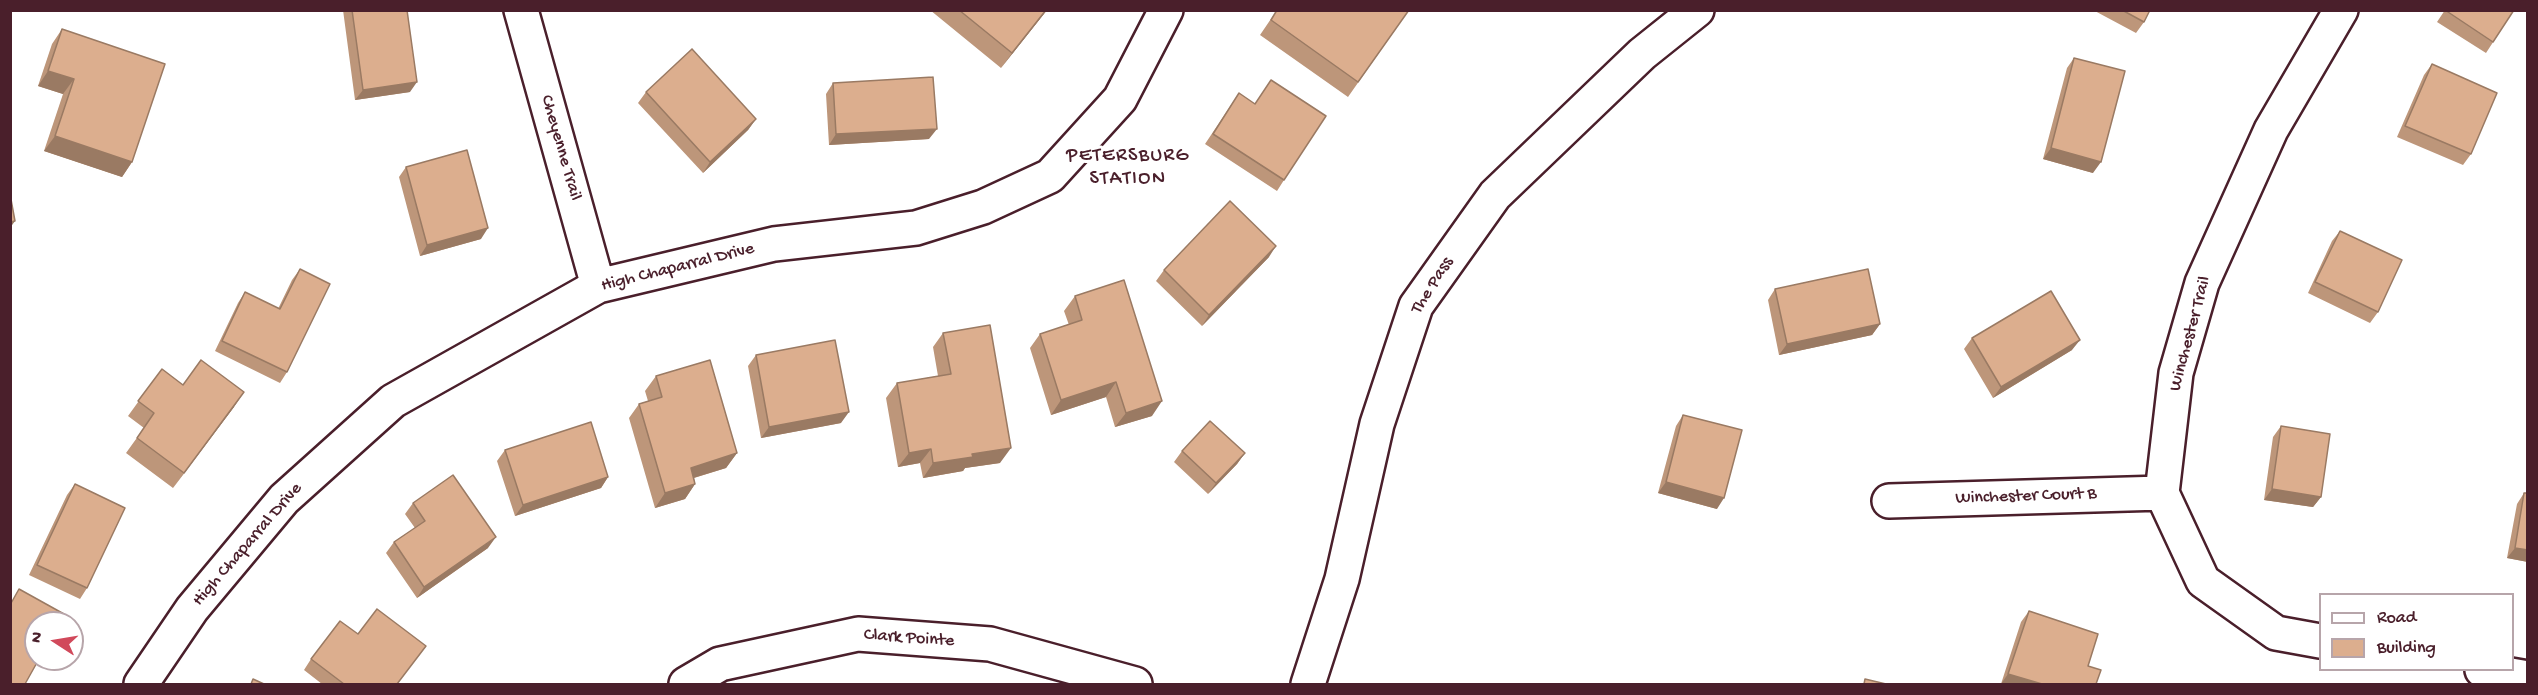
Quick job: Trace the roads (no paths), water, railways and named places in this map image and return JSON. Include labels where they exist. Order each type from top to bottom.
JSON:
[{"type":"street","name":"Cheyenne Trail","points":[[521,10],[598,286]]},
{"type":"street","name":"High Chaparral Drive","points":[[141,684],[192,609],[284,499],[393,401],[598,286],[774,244],[916,228],[983,207],[1050,176],[1120,99],[1166,10]]},
{"type":"street","name":"The Pass","points":[[1308,684],[1342,579],[1377,424],[1416,306],[1495,195],[1642,54],[1697,10]]},
{"type":"street","name":"Winchester Trail","points":[[2162,493],[2176,373],[2202,283],[2271,130],[2341,10]]},
{"type":"street","name":"Winchester Court B","points":[[1889,501],[2162,493]]},
{"type":"street","points":[[2162,493],[2203,580],[2276,633],[2319,641]]},
{"type":"street","name":"Clark Pointe","points":[[686,684],[720,664],[858,634],[990,644],[1136,684]]},
{"type":"street","points":[[2492,671],[2528,678]]},
{"type":"district","name":"PETERSBURG STATION","points":[[1128,168]]}]
